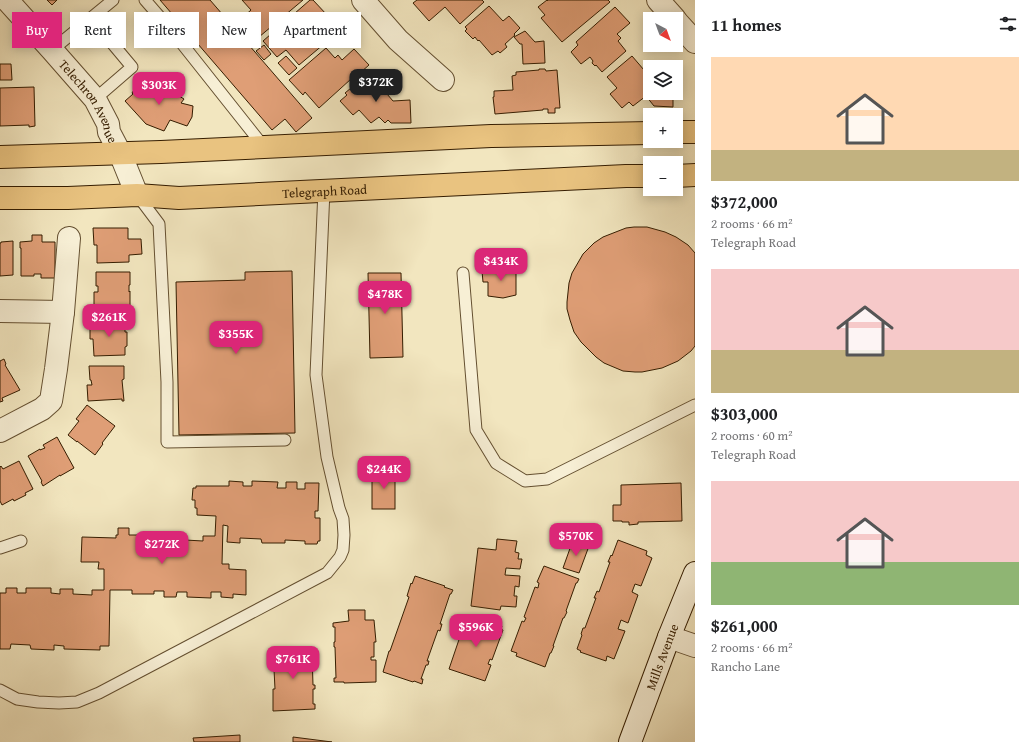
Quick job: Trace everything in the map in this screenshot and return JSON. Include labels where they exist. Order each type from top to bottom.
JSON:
[{"type":"main road","points":[[683,132],[695,132]]},
{"type":"main road","points":[[0,157],[264,147],[491,136],[643,133]]},
{"type":"main road","points":[[683,176],[695,175]]},
{"type":"main road","name":"Telegraph Road","points":[[0,198],[68,198],[138,195],[179,198],[643,176]]},
{"type":"street","name":"Telechron Avenue","points":[[7,0],[95,99],[108,124],[109,132],[120,153],[138,195]]},
{"type":"street","points":[[363,0],[398,40],[443,80]]},
{"type":"street","points":[[658,0],[668,12]]},
{"type":"street","points":[[683,29],[695,42]]},
{"type":"street","points":[[0,431],[42,409],[51,401],[63,312],[69,238]]},
{"type":"street","points":[[0,311],[63,312]]},
{"type":"street","name":"Mills Avenue","points":[[630,742],[669,637],[695,573]]},
{"type":"street","points":[[669,637],[695,646]]},
{"type":"lane","points":[[98,12],[113,0]]},
{"type":"lane","points":[[145,0],[172,31],[264,147]]},
{"type":"lane","points":[[52,50],[70,35]]},
{"type":"lane","points":[[95,99],[132,68],[116,48]]},
{"type":"lane","points":[[0,690],[17,699],[38,702],[77,702],[99,693],[327,573],[340,557],[344,542],[343,520],[327,457],[316,375],[324,190]]},
{"type":"lane","points":[[138,195],[159,224],[166,375],[167,442],[285,440]]},
{"type":"lane","points":[[463,273],[476,430],[496,463],[525,481],[547,479],[695,405]]},
{"type":"lane","points":[[0,548],[21,542]]},
{"type":"building","points":[[47,0],[57,0],[52,5]]},
{"type":"building","points":[[160,0],[210,0],[220,12],[207,12],[207,48],[251,48],[312,118],[296,132],[285,119],[272,130],[199,45],[199,12],[170,12]]},
{"type":"building","points":[[242,0],[303,0],[289,12],[269,12],[269,29],[261,35],[261,12],[249,12],[251,10]]},
{"type":"building","points":[[310,0],[313,0],[324,12],[296,12]]},
{"type":"building","points":[[417,0],[482,0],[484,2],[460,24],[445,7],[429,21],[413,3]]},
{"type":"building","points":[[547,0],[608,0],[610,2],[562,42],[541,18],[545,15],[538,7]]},
{"type":"building","points":[[489,6],[503,21],[509,16],[520,28],[505,44],[507,47],[500,53],[498,51],[492,55],[479,40],[478,41],[475,37],[473,39],[465,31],[467,29],[465,27]]},
{"type":"building","points":[[615,7],[630,23],[617,34],[621,38],[618,41],[626,51],[602,72],[592,63],[593,61],[590,57],[581,64],[571,52],[578,45],[576,42]]},
{"type":"building","points":[[525,31],[535,42],[544,41],[545,63],[523,64],[522,44],[520,44],[514,37]]},
{"type":"building","points":[[269,36],[269,48],[263,41]]},
{"type":"building","points":[[264,45],[271,54],[264,60],[256,51]]},
{"type":"building","points":[[269,48],[319,48],[299,65],[286,50],[277,57]]},
{"type":"building","points":[[326,48],[335,58],[338,55],[342,60],[354,49],[369,65],[319,108],[305,92],[303,95],[289,80]]},
{"type":"building","points":[[286,56],[297,68],[289,75],[278,63]]},
{"type":"building","points":[[632,56],[643,69],[643,98],[633,106],[629,102],[622,108],[610,94],[617,88],[607,77]]},
{"type":"building","points":[[0,64],[11,64],[12,80],[0,80]]},
{"type":"building","points":[[545,69],[546,71],[557,70],[560,108],[555,108],[555,113],[548,113],[548,109],[543,109],[495,114],[493,97],[494,91],[513,90],[512,76],[516,75],[516,72]]},
{"type":"building","points":[[369,73],[393,101],[410,100],[411,123],[391,123],[388,120],[385,123],[379,117],[371,123],[359,110],[353,115],[340,101],[347,95],[345,93]]},
{"type":"building","points":[[144,80],[152,88],[156,82],[184,99],[181,103],[193,106],[192,117],[187,126],[170,120],[164,131],[146,124],[125,101],[133,94],[132,93],[137,85]]},
{"type":"building","points":[[34,87],[35,126],[0,126],[0,88]]},
{"type":"building","points":[[649,100],[673,100],[673,107],[654,106]]},
{"type":"building","points":[[647,227],[665,232],[688,245],[695,253],[695,346],[678,361],[662,368],[642,372],[623,371],[604,363],[596,357],[581,342],[574,332],[567,309],[569,283],[572,273],[583,254],[594,243],[603,237],[626,228]]},
{"type":"building","points":[[93,228],[128,228],[128,239],[141,239],[142,254],[129,255],[129,262],[97,263],[97,245],[94,245]]},
{"type":"building","points":[[32,235],[42,235],[42,242],[55,242],[55,278],[41,278],[41,274],[34,274],[34,276],[21,276],[20,242],[32,241]]},
{"type":"building","points":[[13,241],[13,275],[0,276],[0,243]]},
{"type":"building","points":[[502,268],[516,270],[516,295],[503,298],[488,296],[488,282],[483,282],[482,271]]},
{"type":"building","points":[[292,271],[295,433],[179,435],[176,282],[245,280],[245,272]]},
{"type":"building","points":[[96,272],[130,272],[130,307],[94,308],[94,292],[98,292],[98,286],[96,286]]},
{"type":"building","points":[[368,273],[401,273],[403,357],[370,358]]},
{"type":"building","points":[[90,321],[125,321],[127,346],[125,347],[125,355],[94,356],[93,339],[90,339]]},
{"type":"building","points":[[4,359],[5,365],[20,390],[2,398],[3,401],[0,402],[0,361]]},
{"type":"building","points":[[89,366],[124,366],[124,379],[122,380],[124,401],[122,401],[122,399],[88,401],[87,385],[92,385]]},
{"type":"building","points":[[87,405],[115,426],[95,455],[68,435],[79,421],[76,419]]},
{"type":"building","points":[[57,437],[74,468],[43,486],[42,481],[28,456],[40,449],[45,448],[43,445]]},
{"type":"building","points":[[19,461],[33,489],[25,493],[26,495],[14,501],[13,499],[2,505],[0,501],[0,467],[1,466],[3,469]]},
{"type":"building","points":[[372,472],[395,472],[395,509],[372,509]]},
{"type":"building","points":[[229,481],[243,482],[243,486],[252,486],[252,481],[278,482],[277,488],[286,488],[286,482],[297,482],[297,489],[305,489],[305,483],[319,483],[318,511],[315,511],[315,518],[320,518],[320,541],[318,541],[317,544],[305,544],[305,541],[285,540],[285,543],[262,543],[261,539],[240,538],[240,543],[227,542],[228,526],[223,525],[222,564],[229,564],[229,569],[246,570],[246,595],[233,594],[233,598],[221,597],[221,592],[211,592],[211,598],[187,597],[187,592],[177,592],[176,597],[164,597],[164,591],[154,591],[154,594],[132,594],[132,590],[110,590],[109,646],[100,646],[100,650],[64,649],[64,646],[54,645],[54,650],[31,649],[30,645],[11,644],[10,649],[0,649],[0,593],[6,593],[6,588],[17,588],[17,593],[26,593],[26,588],[51,588],[51,593],[60,594],[60,589],[73,589],[73,594],[92,595],[92,590],[104,590],[104,569],[98,569],[99,562],[81,562],[82,537],[116,538],[116,535],[118,535],[118,528],[129,528],[129,535],[150,533],[150,539],[160,540],[160,534],[185,535],[185,540],[203,541],[203,536],[215,536],[216,516],[197,515],[195,500],[192,500],[193,488],[196,488],[196,486],[229,486]]},
{"type":"building","points":[[681,483],[682,521],[638,522],[638,524],[629,525],[629,522],[613,521],[613,505],[621,505],[621,485]]},
{"type":"building","points":[[497,539],[517,541],[515,552],[519,553],[518,559],[522,559],[520,569],[506,568],[505,575],[520,576],[519,587],[515,586],[514,596],[517,596],[516,607],[501,606],[500,610],[471,606],[478,548],[496,550]]},
{"type":"building","points":[[573,540],[589,546],[579,573],[563,568]]},
{"type":"building","points":[[618,540],[647,551],[646,555],[652,558],[641,586],[635,584],[632,592],[638,595],[628,623],[621,620],[618,629],[625,631],[614,659],[607,656],[606,661],[580,652],[581,651],[577,649],[583,628],[585,628],[596,598],[594,598],[597,591],[599,592],[610,562],[608,562]]},
{"type":"building","points":[[544,566],[579,579],[576,583],[566,611],[567,612],[563,618],[554,646],[545,667],[516,656],[517,653],[511,651],[522,621],[524,622],[526,618],[524,617],[535,587],[538,588],[539,583],[537,582]]},
{"type":"building","points":[[415,576],[453,590],[450,594],[440,624],[442,624],[440,631],[438,630],[427,661],[429,661],[428,665],[426,665],[421,679],[423,679],[422,684],[383,672],[389,651],[409,597],[407,596],[411,583],[412,584]]},
{"type":"building","points":[[348,610],[365,610],[365,620],[374,620],[376,642],[374,642],[374,657],[371,657],[371,660],[376,660],[376,682],[334,682],[334,678],[336,678],[334,647],[335,627],[333,627],[333,623],[349,621]]},
{"type":"building","points":[[467,616],[472,616],[502,626],[501,629],[503,630],[492,660],[490,659],[488,664],[491,665],[485,681],[449,669]]},
{"type":"building","points":[[314,648],[314,653],[312,653],[313,685],[315,685],[315,689],[313,689],[313,704],[315,704],[315,709],[273,711],[273,689],[275,689],[273,650]]},
{"type":"building","points":[[240,735],[240,742],[194,742],[193,738]]},
{"type":"building","points":[[293,737],[332,742],[293,742]]}]
